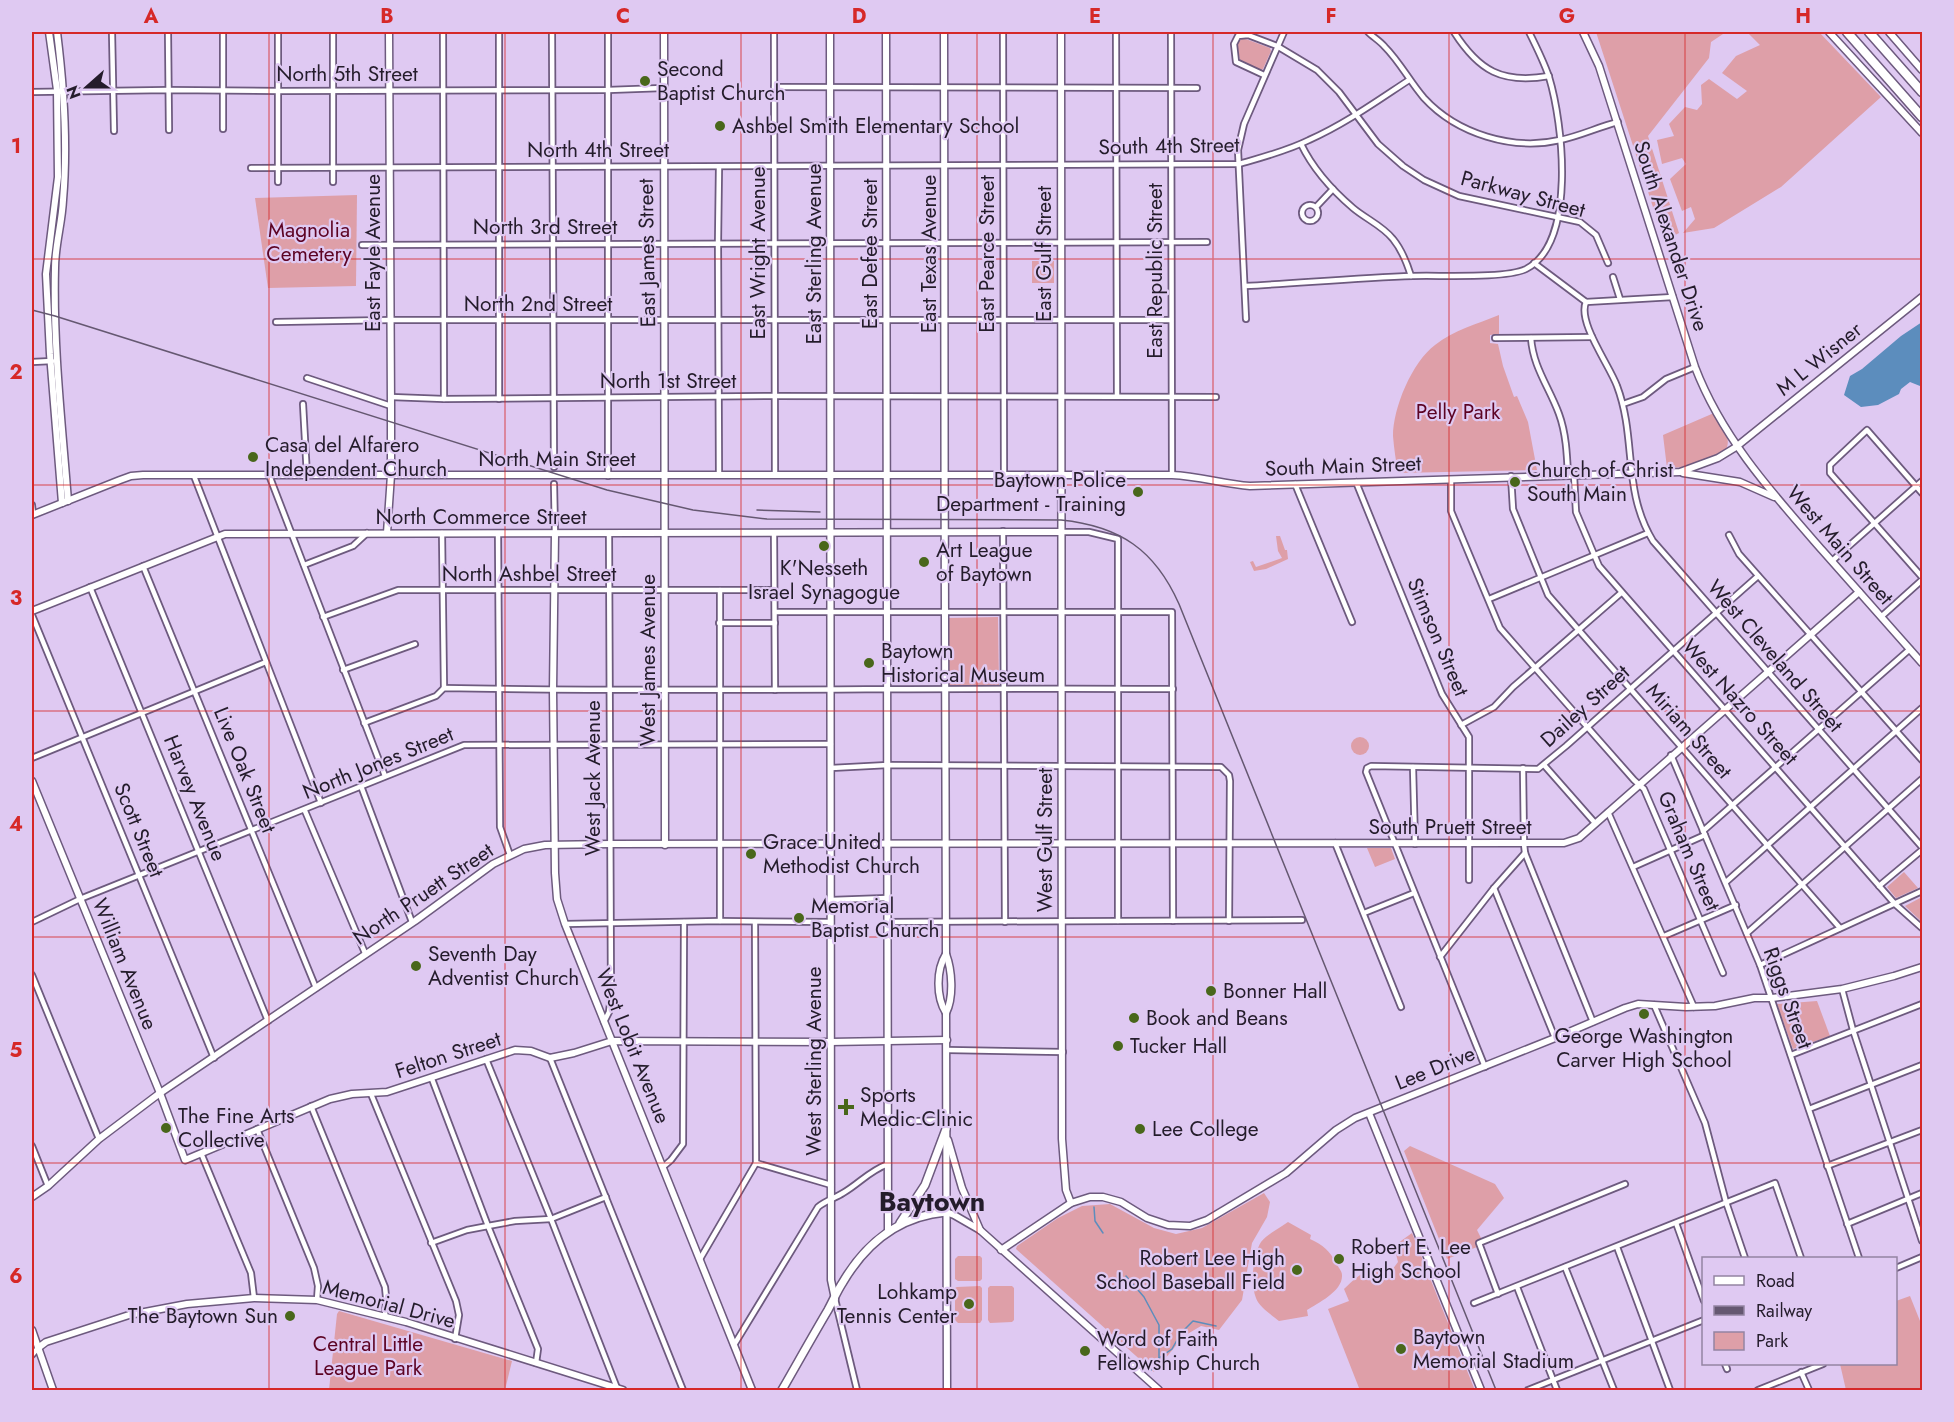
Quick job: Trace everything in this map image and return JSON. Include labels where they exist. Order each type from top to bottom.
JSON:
[{"type":"highway","points":[[1847,32],[1923,117]]},
{"type":"highway","points":[[1869,32],[1923,92]]},
{"type":"main road","points":[[898,1225],[925,1185],[946,1129]]},
{"type":"main road","points":[[782,1390],[842,1283],[863,1254],[898,1225],[932,1213],[946,1212]]},
{"type":"street","points":[[49,32],[57,90],[58,177],[46,274],[50,361],[59,426],[65,502]]},
{"type":"street","points":[[57,32],[64,91],[65,172],[55,266],[59,426]]},
{"type":"street","points":[[112,32],[114,131]]},
{"type":"street","points":[[168,32],[169,130]]},
{"type":"street","points":[[223,32],[224,129]]},
{"type":"street","points":[[278,32],[278,182]]},
{"type":"street","points":[[333,32],[333,182]]},
{"type":"street","name":"East Fayle Avenue","points":[[387,533],[391,475],[389,32]]},
{"type":"street","points":[[443,32],[444,399]]},
{"type":"street","points":[[499,32],[499,399]]},
{"type":"street","points":[[552,32],[554,467]]},
{"type":"street","points":[[608,32],[608,476]]},
{"type":"street","name":"East James Street","points":[[664,32],[664,475]]},
{"type":"street","name":"East Wright Avenue","points":[[774,32],[775,475]]},
{"type":"street","name":"East Sterling Avenue","points":[[830,32],[831,476]]},
{"type":"street","name":"East Defee Street","points":[[886,32],[888,1232]]},
{"type":"street","name":"East Texas Avenue","points":[[944,32],[946,954]]},
{"type":"street","name":"East Pearce Street","points":[[1003,32],[1004,476]]},
{"type":"street","name":"East Gulf Street","points":[[1061,32],[1061,476]]},
{"type":"street","points":[[1116,32],[1116,396]]},
{"type":"street","name":"East Republic Street","points":[[1171,32],[1172,475]]},
{"type":"street","points":[[1246,319],[1238,150],[1244,124],[1284,32]]},
{"type":"street","points":[[1368,32],[1386,48],[1409,80],[1434,108],[1455,123],[1494,139],[1537,144],[1561,140],[1618,122]]},
{"type":"street","points":[[1454,32],[1471,56],[1489,70],[1518,78],[1549,76]]},
{"type":"street","points":[[1245,286],[1412,276],[1495,274],[1516,272],[1534,263],[1549,246],[1558,218],[1561,140],[1549,76],[1529,32]]},
{"type":"street","name":"South Alexander Drive","points":[[1583,32],[1599,66],[1618,122],[1695,367],[1709,399],[1736,447]]},
{"type":"street","points":[[1829,32],[1923,133]]},
{"type":"street","points":[[1889,32],[1923,70]]},
{"type":"street","name":"Parkway Street","points":[[1264,75],[1236,62],[1234,44],[1238,36],[1248,35],[1277,46],[1317,70],[1339,92],[1378,144],[1424,180],[1467,198],[1572,220],[1592,230],[1600,241],[1608,263]]},
{"type":"street","name":"South 4th Street","points":[[945,165],[1239,164],[1276,154],[1301,144],[1355,115],[1409,80]]},
{"type":"street","points":[[774,87],[1117,86],[1197,88]]},
{"type":"street","name":"North 5th Street","points":[[32,92],[57,90],[112,92],[663,88]]},
{"type":"street","points":[[1301,144],[1308,158],[1333,189],[1353,208],[1392,238],[1399,247],[1412,276]]},
{"type":"street","name":"North 4th Street","points":[[251,168],[945,165]]},
{"type":"street","points":[[719,475],[717,243],[720,167]]},
{"type":"street","points":[[1316,207],[1333,189]]},
{"type":"street","points":[[55,202],[63,204]]},
{"type":"street","name":"North 3rd Street","points":[[362,244],[1206,242]]},
{"type":"street","points":[[1534,263],[1586,302],[1673,297]]},
{"type":"street","points":[[1613,277],[1620,300]]},
{"type":"street","name":"M L Wisner","points":[[1736,447],[1923,297]]},
{"type":"street","name":"West Cleveland Street","points":[[1586,302],[1585,314],[1592,337],[1610,369],[1623,404],[1636,503],[1648,533],[1715,613],[1923,848]]},
{"type":"street","name":"North 2nd Street","points":[[276,322],[1172,320]]},
{"type":"street","points":[[1495,338],[1592,337]]},
{"type":"street","name":"West Nazro Street","points":[[1531,338],[1536,365],[1560,416],[1576,512],[1599,567],[1894,904],[1923,928]]},
{"type":"street","points":[[32,362],[58,360]]},
{"type":"street","points":[[1623,404],[1650,393],[1666,380],[1695,367]]},
{"type":"street","points":[[307,378],[391,406]]},
{"type":"street","name":"North 1st Street","points":[[391,397],[499,399],[774,396],[1216,397]]},
{"type":"street","points":[[303,404],[307,476]]},
{"type":"street","points":[[1882,616],[1923,579],[1830,473],[1829,468],[1832,462],[1867,430],[1923,494]]},
{"type":"street","name":"South Main Street","points":[[945,476],[1172,475],[1196,476],[1230,485],[1680,472],[1718,458],[1736,447]]},
{"type":"street","name":"West Main Street","points":[[1736,447],[1777,498],[1923,663]]},
{"type":"street","points":[[1680,472],[1740,482],[1777,498]]},
{"type":"street","points":[[269,475],[385,776]]},
{"type":"street","name":"West James Avenue","points":[[664,475],[665,844]]},
{"type":"street","name":"North Main Street","points":[[32,514],[130,476],[945,476]]},
{"type":"street","points":[[194,476],[321,803]]},
{"type":"street","name":"West Sterling Avenue","points":[[831,476],[831,1280],[857,1390]]},
{"type":"street","name":"West Gulf Street","points":[[1061,476],[1062,1138],[1066,1190],[1071,1203]]},
{"type":"street","name":"Miriam Street","points":[[1511,476],[1513,509],[1548,595],[1840,928]]},
{"type":"street","name":"Graham Street","points":[[1450,480],[1451,511],[1500,628],[1644,789],[1723,973]]},
{"type":"street","points":[[1832,561],[1923,481]]},
{"type":"street","name":"Stimson Street","points":[[1356,482],[1442,694],[1469,737],[1469,880]]},
{"type":"street","name":"West Lobit Avenue","points":[[554,484],[553,690],[557,898],[565,924],[752,1390]]},
{"type":"street","points":[[1295,484],[1352,622]]},
{"type":"street","points":[[32,505],[32,514]]},
{"type":"street","points":[[1003,531],[1005,922]]},
{"type":"street","points":[[1061,532],[1089,532],[1118,539],[1118,921]]},
{"type":"street","name":"North Commerce Street","points":[[32,611],[225,534],[1061,532]]},
{"type":"street","points":[[304,565],[353,546],[367,533]]},
{"type":"street","points":[[364,723],[436,696],[444,688],[442,533]]},
{"type":"street","name":"West Jack Avenue","points":[[604,1022],[609,1012],[611,996],[609,533]]},
{"type":"street","points":[[774,533],[775,690]]},
{"type":"street","points":[[1488,599],[1648,533]]},
{"type":"street","points":[[498,534],[500,827],[510,855]]},
{"type":"street","points":[[1730,535],[1738,554],[1923,760]]},
{"type":"street","name":"Live Oak Street","points":[[143,565],[316,988]]},
{"type":"street","name":"Dailey Street","points":[[1396,844],[1366,772],[1367,768],[1371,766],[1469,766],[1538,768],[1758,576]]},
{"type":"street","name":"Harvey Avenue","points":[[90,587],[268,1021]]},
{"type":"street","name":"North Ashbel Street","points":[[323,617],[398,590],[774,590]]},
{"type":"street","points":[[720,590],[720,921]]},
{"type":"street","name":"South Pruett Street","points":[[946,843],[1524,844],[1572,842],[1859,592]]},
{"type":"street","points":[[1461,725],[1494,706],[1621,593]]},
{"type":"street","points":[[775,612],[1173,612],[1173,921]]},
{"type":"street","name":"Scott Street","points":[[32,615],[214,1058]]},
{"type":"street","points":[[719,623],[775,623]]},
{"type":"street","points":[[343,670],[416,644]]},
{"type":"street","points":[[1633,867],[1704,833],[1732,805],[1910,649]]},
{"type":"street","points":[[32,758],[266,662]]},
{"type":"street","points":[[444,688],[553,690],[1173,689]]},
{"type":"street","points":[[1726,882],[1923,708]]},
{"type":"street","name":"North Jones Street","points":[[32,922],[80,899],[305,811],[464,745],[831,744]]},
{"type":"street","name":"Riggs Street","points":[[1671,755],[1760,965],[1857,1257]]},
{"type":"street","points":[[831,768],[888,765],[1221,767],[1226,770],[1230,780],[1229,921]]},
{"type":"street","points":[[1544,765],[1595,823]]},
{"type":"street","points":[[1413,767],[1414,844]]},
{"type":"street","points":[[1523,768],[1525,853],[1593,1022]]},
{"type":"street","points":[[1747,933],[1923,779]]},
{"type":"street","name":"William Avenue","points":[[32,781],[185,1160]]},
{"type":"street","points":[[362,786],[412,922]]},
{"type":"street","points":[[305,811],[365,953]]},
{"type":"street","points":[[1608,812],[1694,1007]]},
{"type":"street","name":"North Pruett Street","points":[[32,1197],[48,1186],[99,1139],[160,1094],[493,864],[510,855],[535,847],[555,845],[946,843]]},
{"type":"street","points":[[1335,843],[1401,1007]]},
{"type":"street","points":[[1396,844],[1485,1067]]},
{"type":"street","points":[[1879,886],[1923,848]]},
{"type":"street","points":[[1440,957],[1494,888],[1525,853]]},
{"type":"street","points":[[1494,888],[1555,1038]]},
{"type":"street","points":[[1760,965],[1923,891]]},
{"type":"street","points":[[1364,913],[1414,892]]},
{"type":"street","points":[[831,900],[887,898]]},
{"type":"street","points":[[1664,936],[1736,905]]},
{"type":"street","points":[[888,922],[1302,920]]},
{"type":"street","points":[[565,924],[720,921],[831,922]]},
{"type":"street","points":[[664,1166],[672,1160],[683,1143],[684,922]]},
{"type":"street","points":[[700,1259],[756,1164],[755,922]]},
{"type":"street","points":[[946,954],[941,963],[939,976],[942,1006],[946,1012],[948,1050],[945,1120],[947,1390]]},
{"type":"street","points":[[946,954],[950,964],[949,1008],[946,1012]]},
{"type":"street","name":"Lee Drive","points":[[1001,1250],[1071,1203],[1090,1197],[1103,1197],[1121,1202],[1147,1218],[1168,1226],[1190,1226],[1207,1220],[1286,1173],[1336,1130],[1369,1113],[1638,1004],[1715,1006],[1754,998],[1772,998],[1842,989],[1923,967]]},
{"type":"street","points":[[32,975],[99,1139]]},
{"type":"street","points":[[1842,989],[1870,1085],[1923,1241]]},
{"type":"street","points":[[1653,1004],[1705,1123],[1726,1202],[1745,1257]]},
{"type":"street","points":[[1791,1055],[1923,1004]]},
{"type":"street","name":"Felton Street","points":[[185,1160],[342,1095],[387,1092],[523,1049],[550,1058],[612,1041],[947,1040]]},
{"type":"street","points":[[948,1050],[1063,1053]]},
{"type":"street","points":[[550,1058],[683,1390]]},
{"type":"street","points":[[486,1059],[620,1389]]},
{"type":"street","points":[[1809,1109],[1923,1065]]},
{"type":"street","points":[[432,1079],[538,1349],[536,1363]]},
{"type":"street","points":[[371,1094],[458,1307],[455,1339]]},
{"type":"street","points":[[311,1106],[385,1287],[385,1316]]},
{"type":"street","points":[[1369,1113],[1481,1390]]},
{"type":"street","points":[[887,1122],[945,1120]]},
{"type":"street","points":[[257,1129],[314,1268],[318,1286],[317,1300]]},
{"type":"street","points":[[946,1129],[962,1188],[980,1230]]},
{"type":"street","points":[[1827,1166],[1923,1130]]},
{"type":"street","points":[[32,1146],[48,1186]]},
{"type":"street","points":[[201,1153],[251,1274],[254,1298]]},
{"type":"street","points":[[756,1164],[831,1185]]},
{"type":"street","points":[[734,1345],[818,1207],[855,1186],[872,1170],[888,1164]]},
{"type":"street","points":[[1474,1304],[1775,1183],[1801,1257]]},
{"type":"street","points":[[1498,1294],[1479,1243],[1625,1184]]},
{"type":"street","points":[[1846,1224],[1923,1193]]},
{"type":"street","points":[[431,1243],[457,1233],[488,1226],[516,1221],[551,1219],[606,1197]]},
{"type":"street","points":[[946,1212],[980,1230],[1159,1390]]},
{"type":"street","points":[[1676,1223],[1702,1295]]},
{"type":"street","points":[[1617,1247],[1670,1390]]},
{"type":"street","points":[[1897,1268],[1923,1257]]},
{"type":"street","points":[[1565,1267],[1614,1390]]},
{"type":"street","points":[[1517,1287],[1557,1390]]},
{"type":"street","name":"Memorial Drive","points":[[38,1348],[57,1338],[129,1315],[187,1304],[254,1298],[317,1300],[385,1316],[620,1389]]},
{"type":"street","points":[[1528,1390],[1702,1321]]},
{"type":"street","points":[[32,1330],[53,1390]]},
{"type":"street","points":[[32,1355],[38,1348]]},
{"type":"street","points":[[1758,1390],[1820,1365]]},
{"type":"street","points":[[1801,1372],[1809,1390]]},
{"type":"green space","points":[[1596,32],[1726,32],[1711,42],[1709,58],[1648,136],[1679,233],[1664,241]]},
{"type":"green space","points":[[1747,32],[1819,32],[1881,97],[1781,187],[1714,228],[1683,233],[1695,219],[1691,207],[1682,211],[1670,179],[1686,164],[1682,158],[1662,164],[1657,140],[1674,136],[1669,124],[1685,107],[1697,110],[1702,104],[1701,85],[1709,79],[1737,99],[1747,91],[1722,73],[1736,56],[1760,45]]},
{"type":"green space","points":[[1243,38],[1270,48],[1271,51],[1260,71],[1240,61],[1237,43]]},
{"type":"green space","name":"Magnolia Cemetery","points":[[357,195],[356,286],[268,288],[255,198]]},
{"type":"green space","points":[[1032,261],[1054,261],[1054,283],[1032,283]]},
{"type":"green space","name":"Pelly Park","points":[[1499,315],[1499,334],[1490,335],[1490,343],[1498,344],[1514,397],[1517,396],[1528,422],[1537,470],[1398,473],[1393,436],[1396,412],[1405,386],[1419,362],[1435,345],[1450,335]]},
{"type":"green space","points":[[1714,413],[1727,437],[1725,451],[1686,467],[1667,468],[1663,435]]},
{"type":"green space","points":[[1276,536],[1280,536],[1287,550],[1288,559],[1266,569],[1254,571],[1250,562],[1253,561],[1256,567],[1282,558],[1278,551]]},
{"type":"green space","points":[[998,617],[999,686],[949,687],[948,618]]},
{"type":"green space","points":[[1360,737],[1366,740],[1369,746],[1366,752],[1360,755],[1354,752],[1351,746],[1354,740]]},
{"type":"green space","points":[[1367,848],[1391,848],[1395,859],[1375,867]]},
{"type":"green space","points":[[1904,872],[1918,888],[1896,898],[1887,887]]},
{"type":"green space","points":[[1922,897],[1922,922],[1905,906]]},
{"type":"green space","points":[[1817,1001],[1830,1036],[1793,1049],[1777,1004]]},
{"type":"green space","points":[[1410,1146],[1495,1184],[1504,1198],[1477,1230],[1481,1238],[1477,1247],[1447,1259],[1404,1151]]},
{"type":"green space","points":[[1264,1193],[1270,1202],[1267,1217],[1252,1243],[1242,1300],[1219,1330],[1201,1326],[1184,1336],[1154,1372],[1016,1249],[1017,1246],[1058,1218],[1082,1206],[1110,1204],[1154,1228],[1176,1234],[1202,1228]]},
{"type":"green space","name":"Robert Lee High School Baseball Field","points":[[1288,1222],[1311,1235],[1310,1239],[1326,1249],[1342,1275],[1334,1291],[1307,1310],[1308,1316],[1279,1321],[1258,1301],[1254,1292],[1253,1270],[1261,1242]]},
{"type":"green space","name":"Baytown Memorial Stadium","points":[[1412,1233],[1474,1388],[1467,1390],[1364,1390],[1359,1388],[1328,1309],[1349,1301],[1344,1289],[1365,1272],[1377,1268],[1392,1270],[1398,1262],[1394,1246]]},
{"type":"green space","name":"Lohkamp Tennis Center","points":[[958,1256],[980,1256],[982,1258],[982,1279],[980,1281],[955,1279],[955,1259]]},
{"type":"green space","name":"Lohkamp Tennis Center","points":[[980,1286],[982,1288],[982,1320],[980,1323],[958,1323],[955,1320],[955,1288]]},
{"type":"green space","name":"Lohkamp Tennis Center","points":[[990,1286],[1012,1286],[1014,1288],[1014,1320],[1012,1322],[990,1323],[988,1320],[988,1288]]},
{"type":"green space","points":[[1910,1296],[1922,1326],[1922,1390],[1846,1390],[1840,1365],[1897,1365],[1897,1301]]},
{"type":"green space","name":"Central Little League Park","points":[[339,1311],[512,1361],[505,1390],[329,1390]]},
{"type":"water","points":[[1922,322],[1922,389],[1910,382],[1901,389],[1899,394],[1878,405],[1861,407],[1844,395],[1850,376]]},
{"type":"waterway","points":[[1094,1207],[1095,1221],[1103,1233]]},
{"type":"waterway","points":[[1126,1276],[1144,1297],[1159,1325],[1159,1358],[1151,1370]]},
{"type":"waterway","points":[[1159,1358],[1172,1349],[1181,1333],[1193,1321],[1216,1326]]},
{"type":"railway","points":[[32,310],[607,490],[693,510],[767,519],[1061,520],[1101,528],[1133,544],[1159,569],[1179,604],[1496,1390]]},
{"type":"railway","points":[[757,510],[820,512]]},
{"type":"place","name":"Second Baptist Church","points":[[645,81]]},
{"type":"place","name":"Ashbel Smith Elementary School","points":[[720,126]]},
{"type":"place","name":"Casa del Alfarero Independent Church","points":[[253,457]]},
{"type":"place","name":"Church of Christ South Main","points":[[1515,482]]},
{"type":"place","name":"Baytown Police Department - Training","points":[[1138,492]]},
{"type":"place","name":"K'Nesseth Israel Synagogue","points":[[824,546]]},
{"type":"place","name":"Art League of Baytown","points":[[924,562]]},
{"type":"place","name":"Baytown Historical Museum","points":[[869,663]]},
{"type":"place","name":"Grace United Methodist Church","points":[[751,854]]},
{"type":"place","name":"Memorial Baptist Church","points":[[799,918]]},
{"type":"place","name":"Seventh Day Adventist Church","points":[[416,966]]},
{"type":"place","name":"Bonner Hall","points":[[1211,991]]},
{"type":"place","name":"George Washington Carver High School","points":[[1644,1014]]},
{"type":"place","name":"Book and Beans","points":[[1134,1018]]},
{"type":"place","name":"Tucker Hall","points":[[1118,1046]]},
{"type":"place","name":"Sports Medic Clinic","points":[[846,1107]]},
{"type":"place","name":"The Fine Arts Collective","points":[[166,1128]]},
{"type":"place","name":"Lee College","points":[[1140,1129]]},
{"type":"place","name":"Robert E. Lee High School","points":[[1339,1259]]},
{"type":"place","name":"Robert Lee High School Baseball Field","points":[[1297,1270]]},
{"type":"place","name":"Lohkamp Tennis Center","points":[[969,1304]]},
{"type":"place","name":"The Baytown Sun","points":[[290,1316]]},
{"type":"place","name":"Baytown Memorial Stadium","points":[[1401,1349]]},
{"type":"place","name":"Word of Faith Fellowship Church","points":[[1085,1351]]},
{"type":"district","name":"Baytown","points":[[932,1201]]}]
